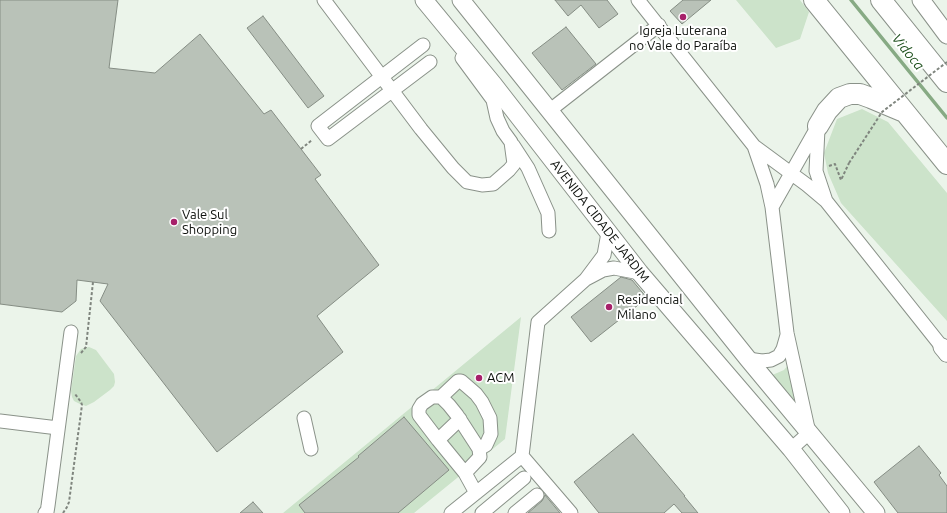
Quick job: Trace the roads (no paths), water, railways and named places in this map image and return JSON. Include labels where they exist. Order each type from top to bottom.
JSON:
[{"type":"highway","points":[[814,0],[947,164]]},
{"type":"highway","points":[[882,0],[945,73]]},
{"type":"highway","points":[[818,126],[827,111],[839,98],[850,94],[860,94],[905,113]]},
{"type":"main road","points":[[461,0],[748,359],[876,513]]},
{"type":"main road","points":[[921,0],[945,31]]},
{"type":"main road","name":"AVENIDA CIDADE JARDIM","points":[[429,5],[494,85],[608,233],[791,449],[841,513]]},
{"type":"street","points":[[324,0],[421,129],[453,168],[468,182],[482,185],[493,184],[509,170],[514,164],[511,142]]},
{"type":"street","points":[[638,0],[754,146],[826,201],[945,352]]},
{"type":"street","points":[[429,5],[452,44],[493,100],[500,124],[528,168],[548,212],[549,231]]},
{"type":"street","points":[[549,111],[659,25]]},
{"type":"street","points":[[423,45],[318,126],[328,139],[430,62]]},
{"type":"street","points":[[772,207],[818,126]]},
{"type":"street","points":[[818,126],[816,171],[826,201]]},
{"type":"street","points":[[754,146],[767,184],[772,207],[787,333],[809,433],[791,449]]},
{"type":"street","points":[[451,513],[522,456],[538,322],[586,279],[604,256],[608,233]]},
{"type":"street","points":[[586,279],[603,270],[614,268],[640,272]]},
{"type":"street","points":[[44,513],[47,512],[48,506],[71,332]]},
{"type":"street","points":[[748,359],[762,362],[779,356],[787,333]]},
{"type":"street","points":[[476,493],[465,473],[419,415],[418,412],[422,404],[432,397],[441,397],[458,381],[461,381],[476,394],[490,418],[491,434],[486,445],[480,449]]},
{"type":"street","points":[[441,397],[460,419],[480,449],[480,457],[465,473]]},
{"type":"street","points":[[304,418],[311,449]]},
{"type":"street","points":[[438,440],[460,419]]},
{"type":"street","points":[[0,421],[58,428]]},
{"type":"street","points":[[522,456],[570,513]]},
{"type":"street","points":[[482,513],[524,478]]},
{"type":"street","points":[[515,513],[537,494]]},
{"type":"waterway","name":"Vidoca","points":[[851,0],[947,118]]},
{"type":"place","name":"Igreja Luterana no Vale do Paraíba","points":[[683,17]]},
{"type":"place","name":"Vale Sul Shopping","points":[[174,222]]},
{"type":"place","name":"Residencial Milano","points":[[609,307]]},
{"type":"place","name":"ACM","points":[[479,378]]}]
